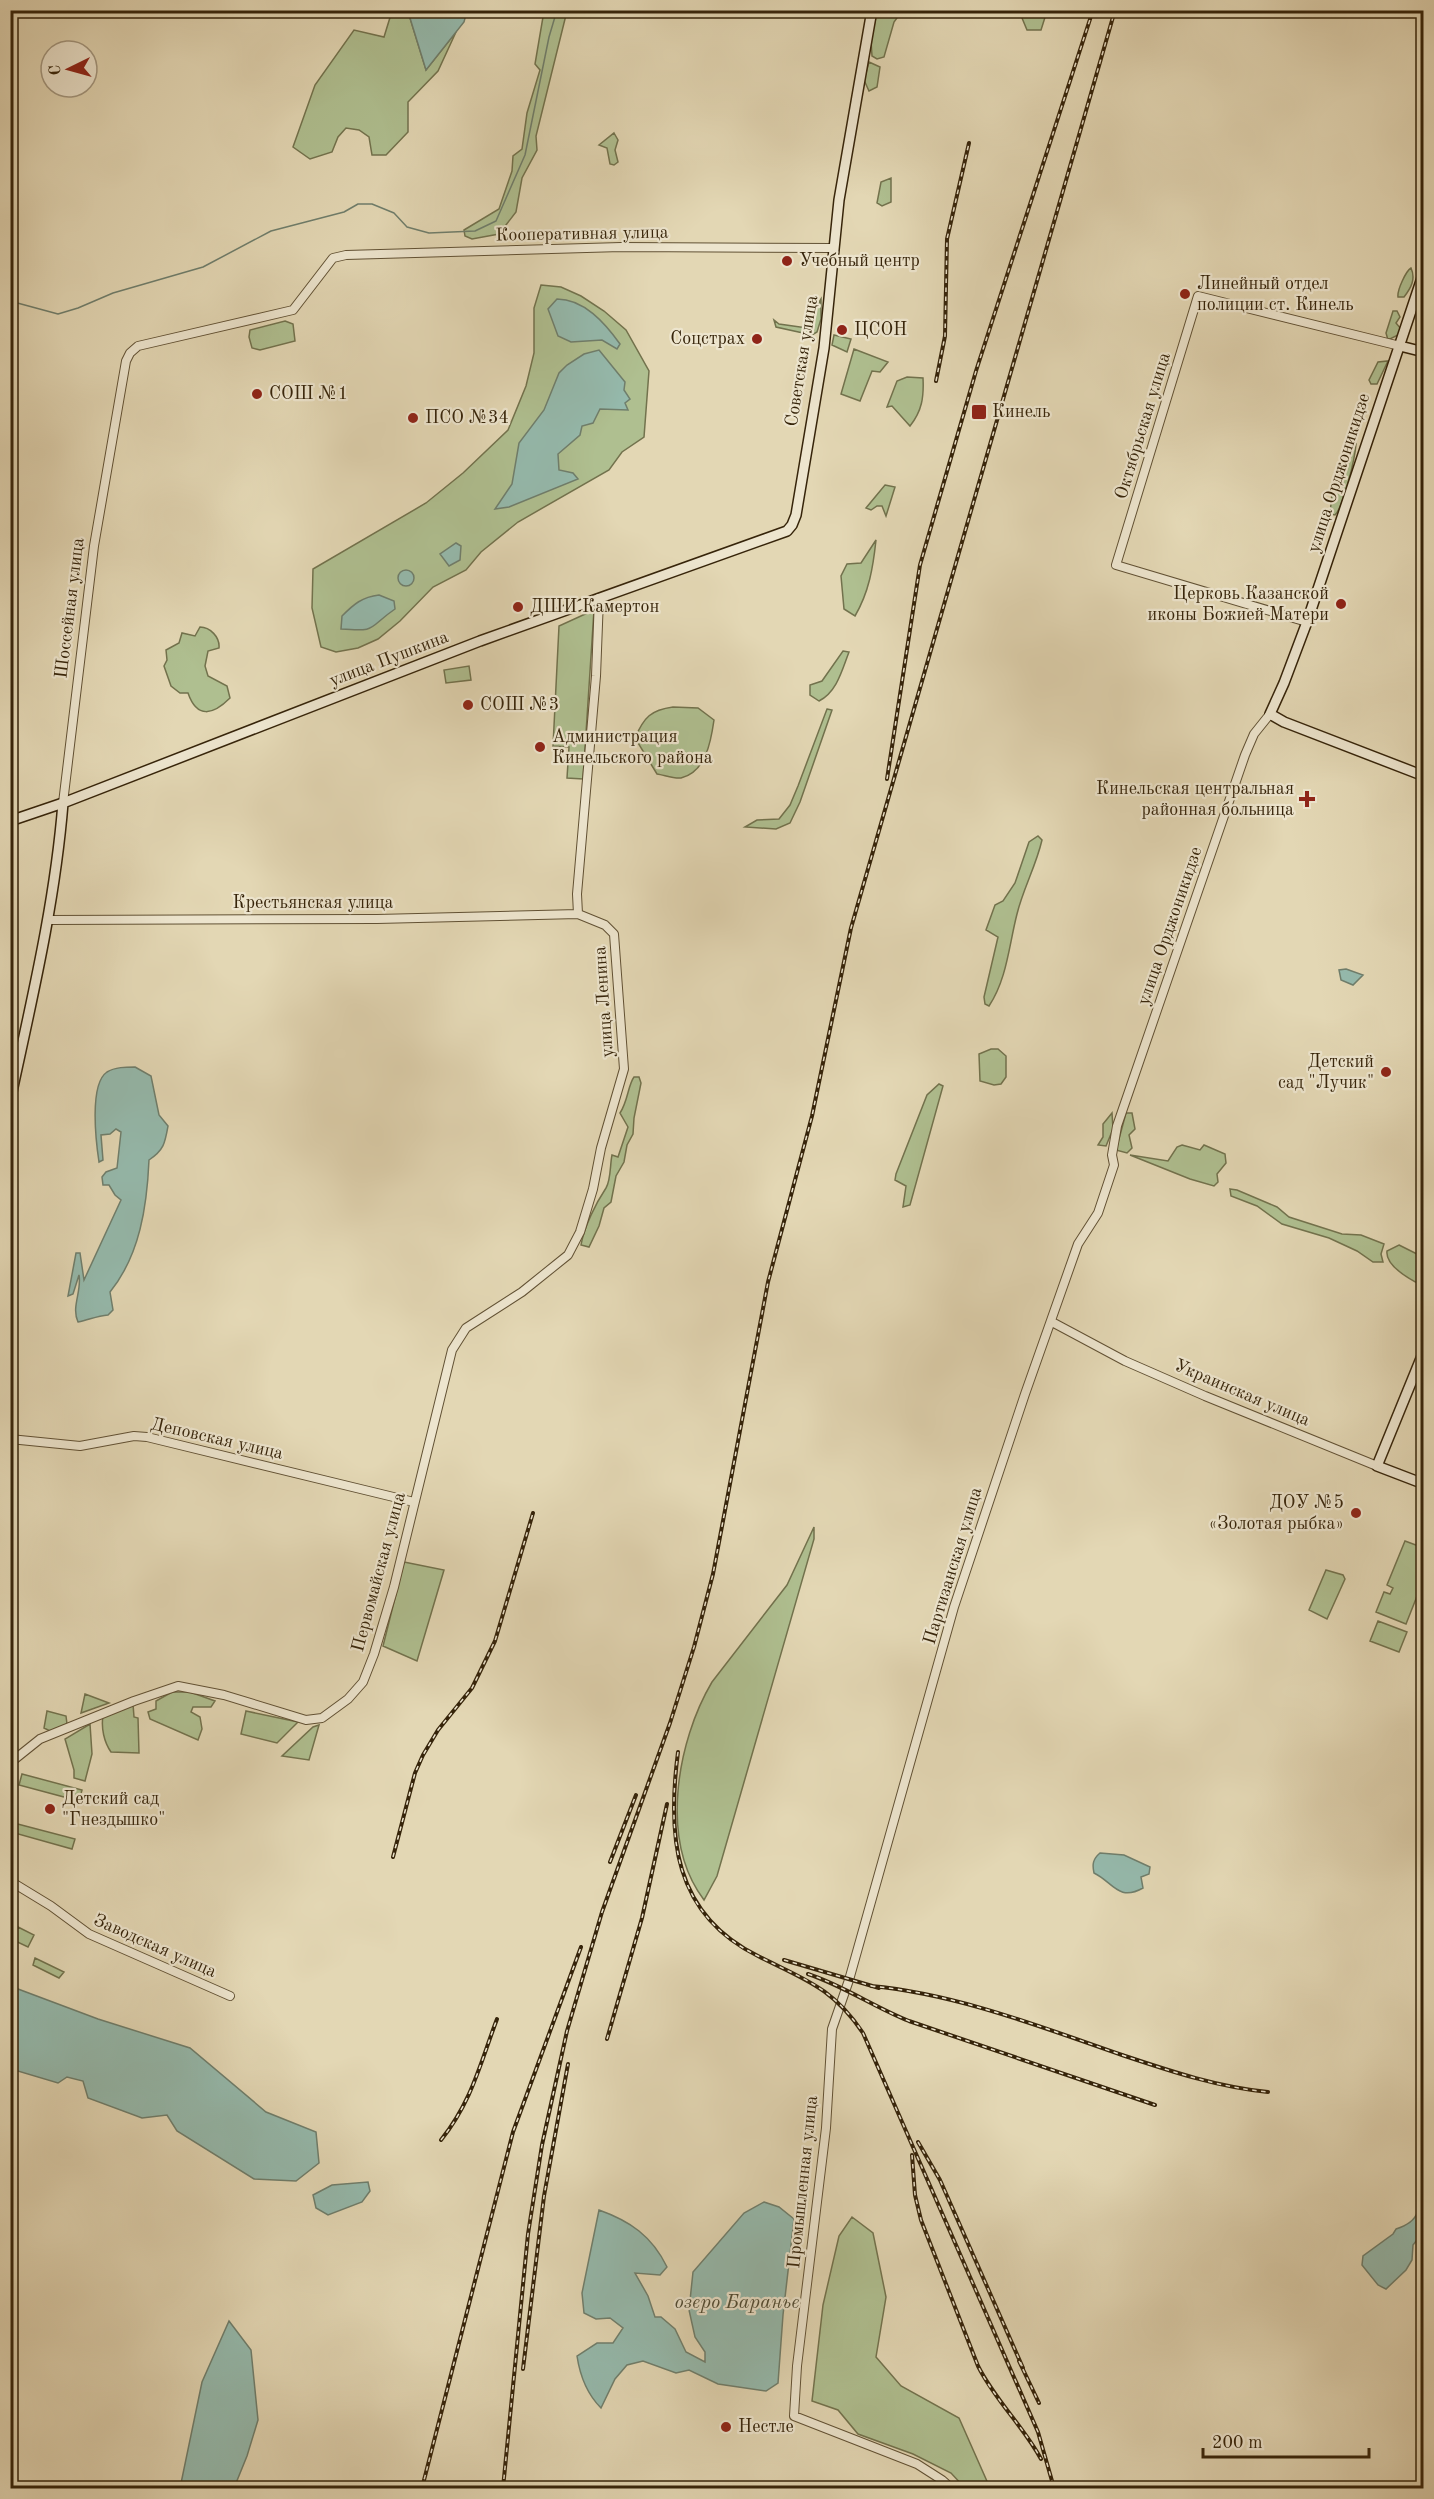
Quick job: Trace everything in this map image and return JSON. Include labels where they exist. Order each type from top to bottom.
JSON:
[{"type":"main road","name":"Советская улица","points":[[782,534],[792,525],[798,505],[824,348],[833,248],[861,62],[872,10]]},
{"type":"main road","name":"улица Орджоникидзе","points":[[1270,714],[1307,622],[1424,272]]},
{"type":"main road","points":[[1400,346],[1424,352]]},
{"type":"main road","name":"улица Пушкина","points":[[10,821],[63,803],[430,660],[782,534]]},
{"type":"main road","points":[[1270,714],[1284,722],[1424,776]]},
{"type":"main road","name":"Шоссейная улица","points":[[10,1101],[48,920],[60,845],[63,803]]},
{"type":"main road","points":[[1377,1466],[1424,1351]]},
{"type":"main road","name":"Украинская улица","points":[[1377,1466],[1424,1484]]},
{"type":"street","name":"Кооперативная улица","points":[[333,258],[346,255],[621,247],[833,248]]},
{"type":"street","name":"Шоссейная улица","points":[[63,803],[94,546],[126,361],[130,353],[146,343],[293,310],[333,258]]},
{"type":"street","name":"Октябрьская улица","points":[[1307,622],[1116,565],[1198,296],[1400,346]]},
{"type":"street","points":[[578,914],[577,894],[596,676],[599,598]]},
{"type":"street","name":"улица Орджоникидзе","points":[[1112,1155],[1117,1126],[1245,755],[1254,734],[1270,714]]},
{"type":"street","name":"Крестьянская улица","points":[[48,920],[377,919],[578,914]]},
{"type":"street","name":"улица Ленина","points":[[466,1328],[522,1292],[568,1255],[580,1232],[593,1189],[601,1148],[623,1079],[624,1059],[614,934],[605,926],[578,914]]},
{"type":"street","name":"Партизанская улица","points":[[844,1995],[954,1607],[1025,1394],[1078,1245],[1098,1213],[1114,1165],[1112,1155]]},
{"type":"street","name":"Украинская улица","points":[[1052,1322],[1125,1361],[1377,1466]]},
{"type":"street","name":"Первомайская улица","points":[[10,1763],[38,1740],[128,1703],[178,1686],[224,1695],[306,1720],[322,1718],[348,1699],[363,1682],[374,1654],[394,1587],[452,1350],[466,1328]]},
{"type":"street","name":"Деповская улица","points":[[10,1438],[80,1446],[134,1436],[147,1437],[414,1502]]},
{"type":"street","name":"Заводская улица","points":[[10,1881],[51,1906],[89,1935],[230,1996]]},
{"type":"street","name":"Промышленная улица","points":[[844,1995],[832,2030],[826,2128],[797,2366],[794,2416],[917,2464],[951,2488]]},
{"type":"green space","points":[[392,11],[413,11],[410,18],[426,70],[456,32],[438,71],[408,102],[408,132],[386,155],[372,155],[369,137],[359,130],[346,128],[338,137],[332,152],[310,159],[293,147],[315,85],[354,30],[384,37]]},
{"type":"green space","points":[[544,11],[567,11],[536,136],[537,150],[522,178],[516,212],[499,234],[472,239],[465,236],[464,230],[499,209],[512,171],[513,156],[522,149],[527,113],[540,70],[535,64]]},
{"type":"green space","points":[[877,11],[902,11],[894,22],[884,57],[877,59],[872,56],[871,41]]},
{"type":"green space","points":[[1025,11],[1047,11],[1041,30],[1027,30],[1022,18]]},
{"type":"green space","points":[[869,62],[880,67],[877,87],[869,91],[864,80]]},
{"type":"green space","points":[[614,133],[618,140],[615,150],[618,162],[614,165],[610,164],[607,148],[599,145]]},
{"type":"green space","points":[[891,178],[891,202],[882,206],[877,203],[881,182]]},
{"type":"green space","points":[[1411,268],[1413,280],[1411,287],[1404,297],[1398,297],[1402,281]]},
{"type":"green space","points":[[541,285],[561,287],[581,296],[604,311],[626,330],[649,371],[644,437],[622,452],[609,470],[518,522],[481,552],[466,570],[433,587],[400,621],[378,639],[358,648],[336,652],[321,647],[312,608],[313,569],[426,503],[463,473],[508,430],[526,386],[534,353],[534,308]]},
{"type":"green space","points":[[821,299],[821,319],[817,332],[812,335],[776,327],[774,320],[779,324],[807,328]]},
{"type":"green space","points":[[1393,311],[1397,311],[1400,317],[1396,323],[1401,329],[1398,335],[1388,340],[1386,333]]},
{"type":"green space","points":[[285,321],[293,324],[295,341],[260,350],[252,348],[250,330]]},
{"type":"green space","points":[[834,335],[851,339],[847,352],[832,345]]},
{"type":"green space","points":[[854,349],[888,362],[880,372],[872,371],[860,401],[841,394]]},
{"type":"green space","points":[[1388,361],[1377,384],[1371,384],[1369,380],[1378,362]]},
{"type":"green space","points":[[907,377],[923,378],[921,404],[910,426],[892,406],[887,407],[897,381]]},
{"type":"green space","points":[[1356,444],[1342,502],[1335,515],[1330,514],[1332,493],[1342,484],[1339,475],[1347,448]]},
{"type":"green space","points":[[885,485],[895,487],[886,516],[882,506],[871,510],[866,508]]},
{"type":"green space","points":[[876,540],[870,580],[855,616],[844,609],[841,576],[847,564],[861,563]]},
{"type":"green space","points":[[594,610],[583,779],[567,778],[569,747],[553,746],[559,626]]},
{"type":"green space","points":[[200,627],[214,633],[219,644],[219,648],[208,651],[205,666],[208,676],[227,686],[230,698],[218,708],[206,712],[196,707],[188,693],[180,693],[171,686],[164,666],[167,660],[166,650],[179,643],[182,633],[195,636]]},
{"type":"green space","points":[[843,651],[849,652],[838,680],[830,692],[819,701],[810,695],[810,685],[822,681]]},
{"type":"green space","points":[[469,666],[471,680],[446,683],[444,670]]},
{"type":"green space","points":[[673,707],[698,708],[714,720],[709,746],[702,763],[689,775],[681,778],[657,774],[635,738],[649,716],[659,710]]},
{"type":"green space","points":[[827,709],[832,710],[800,802],[790,823],[776,829],[745,827],[757,820],[779,819],[790,805]]},
{"type":"green space","points":[[1038,836],[1042,840],[1020,905],[1004,973],[989,1006],[985,1004],[984,997],[998,937],[986,930],[995,905],[1003,901],[1015,883],[1029,842]]},
{"type":"green space","points":[[998,1049],[1006,1056],[1006,1077],[1001,1084],[994,1085],[980,1081],[979,1054]]},
{"type":"green space","points":[[634,1077],[639,1077],[641,1083],[633,1134],[627,1145],[624,1162],[616,1176],[611,1202],[604,1208],[589,1247],[581,1245],[591,1215],[608,1185],[612,1155],[618,1157],[628,1127],[620,1113]]},
{"type":"green space","points":[[939,1084],[943,1086],[910,1205],[903,1207],[906,1186],[895,1180],[896,1174],[927,1095]]},
{"type":"green space","points":[[1112,1113],[1113,1129],[1106,1146],[1098,1145],[1103,1137],[1103,1124]]},
{"type":"green space","points":[[1126,1113],[1132,1113],[1135,1129],[1129,1135],[1132,1148],[1127,1153],[1116,1150]]},
{"type":"green space","points":[[1182,1145],[1200,1150],[1204,1145],[1225,1154],[1226,1163],[1217,1174],[1218,1182],[1214,1186],[1130,1155],[1168,1161],[1177,1147]]},
{"type":"green space","points":[[1230,1189],[1277,1207],[1289,1217],[1342,1234],[1361,1235],[1384,1244],[1381,1254],[1383,1262],[1373,1262],[1357,1251],[1329,1238],[1282,1224],[1257,1206],[1231,1196]]},
{"type":"green space","points":[[1399,1245],[1423,1257],[1423,1286],[1400,1272],[1387,1257],[1387,1251]]},
{"type":"green space","points":[[814,1527],[814,1539],[717,1876],[704,1900],[690,1876],[681,1849],[678,1821],[678,1791],[682,1761],[690,1733],[712,1682],[787,1585]]},
{"type":"green space","points":[[1405,1541],[1424,1548],[1423,1581],[1406,1624],[1376,1612],[1384,1592],[1390,1594],[1393,1588],[1387,1585]]},
{"type":"green space","points":[[404,1562],[444,1570],[417,1661],[383,1646]]},
{"type":"green space","points":[[1326,1570],[1343,1575],[1345,1579],[1327,1619],[1309,1610]]},
{"type":"green space","points":[[1378,1621],[1407,1632],[1399,1652],[1370,1641]]},
{"type":"green space","points":[[172,1692],[190,1692],[215,1701],[211,1707],[193,1707],[191,1712],[200,1717],[202,1729],[198,1740],[150,1719],[148,1712],[156,1709],[156,1701]]},
{"type":"green space","points":[[85,1694],[109,1703],[81,1713]]},
{"type":"green space","points":[[133,1704],[134,1717],[138,1718],[139,1753],[111,1752],[104,1735],[103,1716]]},
{"type":"green space","points":[[47,1711],[66,1716],[67,1724],[50,1731],[44,1728]]},
{"type":"green space","points":[[246,1711],[298,1722],[277,1743],[241,1734]]},
{"type":"green space","points":[[90,1724],[92,1754],[85,1781],[74,1778],[65,1739]]},
{"type":"green space","points":[[319,1725],[309,1760],[282,1756],[313,1727]]},
{"type":"green space","points":[[22,1774],[82,1790],[79,1801],[19,1785]]},
{"type":"green space","points":[[10,1822],[75,1839],[72,1849],[11,1832]]},
{"type":"green space","points":[[18,1927],[34,1935],[28,1947],[11,1939]]},
{"type":"green space","points":[[35,1958],[64,1972],[59,1978],[33,1965]]},
{"type":"green space","points":[[852,2217],[873,2233],[886,2297],[876,2357],[901,2386],[959,2418],[990,2488],[965,2488],[951,2473],[913,2454],[858,2434],[838,2410],[812,2401],[823,2305],[839,2236]]},
{"type":"water","points":[[413,11],[467,11],[464,22],[426,70],[410,18]]},
{"type":"water","points":[[557,299],[576,303],[593,314],[620,344],[617,349],[602,340],[571,342],[558,336],[548,309]]},
{"type":"water","points":[[599,350],[625,382],[624,390],[630,399],[625,403],[628,410],[600,409],[593,423],[582,426],[580,435],[558,454],[559,470],[573,473],[578,479],[509,507],[495,509],[512,484],[519,443],[544,410],[559,373],[584,354]]},
{"type":"water","points":[[456,543],[461,546],[460,560],[449,566],[440,554]]},
{"type":"water","points":[[403,570],[409,570],[414,578],[412,584],[403,586],[398,581],[398,575]]},
{"type":"water","points":[[379,595],[394,601],[395,609],[367,629],[341,629],[342,616],[350,608],[363,599]]},
{"type":"water","points":[[1346,969],[1363,975],[1353,985],[1341,980],[1339,970]]},
{"type":"water","points":[[135,1067],[151,1076],[159,1115],[168,1126],[166,1137],[161,1149],[149,1160],[140,1229],[128,1262],[110,1292],[113,1310],[108,1315],[78,1322],[76,1305],[79,1275],[73,1294],[68,1296],[76,1253],[80,1253],[84,1280],[121,1200],[109,1185],[103,1185],[102,1177],[106,1172],[117,1168],[121,1132],[116,1129],[110,1134],[101,1135],[103,1160],[99,1162],[95,1114],[98,1088],[101,1078],[107,1072],[117,1068]]},
{"type":"water","points":[[1100,1853],[1124,1855],[1150,1867],[1149,1874],[1141,1877],[1143,1888],[1134,1892],[1122,1892],[1094,1873],[1094,1862]]},
{"type":"water","points":[[10,1986],[98,2019],[190,2048],[266,2112],[316,2132],[319,2163],[296,2181],[254,2179],[177,2131],[167,2115],[142,2118],[88,2098],[83,2081],[67,2077],[58,2083],[11,2069]]},
{"type":"water","points":[[368,2182],[370,2191],[362,2202],[328,2215],[316,2208],[313,2195],[332,2185]]},
{"type":"water","name":"озеро Баранье","points":[[764,2202],[779,2207],[794,2219],[778,2383],[766,2391],[718,2384],[689,2370],[676,2373],[643,2361],[627,2365],[615,2379],[601,2408],[585,2384],[577,2356],[597,2343],[613,2343],[623,2328],[610,2318],[596,2319],[584,2313],[582,2293],[599,2210],[621,2219],[639,2231],[661,2256],[667,2267],[660,2275],[635,2273],[648,2296],[655,2317],[661,2317],[675,2329],[686,2352],[705,2362],[705,2352],[695,2337],[689,2310],[693,2272],[744,2213]]},
{"type":"water","points":[[1423,2212],[1423,2232],[1413,2245],[1412,2260],[1406,2270],[1386,2289],[1378,2285],[1362,2265],[1363,2256],[1393,2234],[1396,2229],[1406,2225],[1417,2213]]},
{"type":"water","points":[[229,2321],[251,2350],[258,2420],[234,2488],[180,2488],[202,2382]]},
{"type":"waterway","points":[[10,301],[58,314],[113,293],[203,267],[271,231],[344,212],[358,204],[372,204],[394,213],[407,227],[429,233],[475,231],[496,221],[525,155],[549,37],[557,10]]},
{"type":"railway","points":[[887,779],[920,565],[976,371],[1093,10]]},
{"type":"railway","points":[[503,2488],[528,2234],[542,2145],[567,2031],[602,1912],[670,1723],[694,1647],[713,1574],[768,1282],[812,1116],[851,928],[1115,10]]},
{"type":"railway","points":[[936,381],[945,336],[947,239],[969,143]]},
{"type":"railway","points":[[393,1857],[415,1773],[423,1755],[438,1730],[472,1688],[495,1641],[533,1513]]},
{"type":"railway","points":[[678,1752],[674,1813],[676,1842],[682,1870],[692,1895],[708,1918],[730,1939],[829,1995],[852,2017],[863,2033],[1038,2432],[1054,2488]]},
{"type":"railway","points":[[610,1862],[636,1795]]},
{"type":"railway","points":[[607,2039],[642,1918],[667,1804]]},
{"type":"railway","points":[[422,2488],[513,2132],[581,1947]]},
{"type":"railway","points":[[784,1960],[879,1988]]},
{"type":"railway","points":[[808,1974],[834,1984],[909,2021],[1155,2105]]},
{"type":"railway","points":[[871,1986],[903,1990],[967,2004],[1176,2072],[1230,2086],[1268,2092]]},
{"type":"railway","points":[[441,2140],[468,2096],[497,2019]]},
{"type":"railway","points":[[523,2369],[544,2196],[568,2064]]},
{"type":"railway","points":[[918,2142],[940,2180],[1023,2368]]},
{"type":"railway","points":[[912,2155],[915,2195],[921,2220],[978,2366],[992,2390],[1041,2459]]},
{"type":"railway","points":[[1019,2361],[1039,2403]]},
{"type":"place","name":"Учебный центр","points":[[787,261]]},
{"type":"place","name":"Линейный отдел полиции ст. Кинель","points":[[1185,294]]},
{"type":"place","name":"ЦСОН","points":[[842,330]]},
{"type":"place","name":"Соцстрах","points":[[757,339]]},
{"type":"place","name":"СОШ №1","points":[[257,394]]},
{"type":"place","name":"Кинель","points":[[979,412]]},
{"type":"place","name":"ПСО №34","points":[[413,418]]},
{"type":"place","name":"Церковь Казанской иконы Божией Матери","points":[[1341,604]]},
{"type":"place","name":"ДШИ Камертон","points":[[518,607]]},
{"type":"place","name":"СОШ №3","points":[[468,705]]},
{"type":"place","name":"Администрация Кинельского района","points":[[540,747]]},
{"type":"place","name":"Кинельская центральная районная больница","points":[[1307,799]]},
{"type":"place","name":"Детский сад \"Лучик\"","points":[[1386,1072]]},
{"type":"place","name":"ДОУ №5 «Золотая рыбка»","points":[[1356,1513]]},
{"type":"place","name":"Детский сад \"Гнездышко\"","points":[[50,1809]]},
{"type":"place","name":"Нестле","points":[[726,2427]]}]
